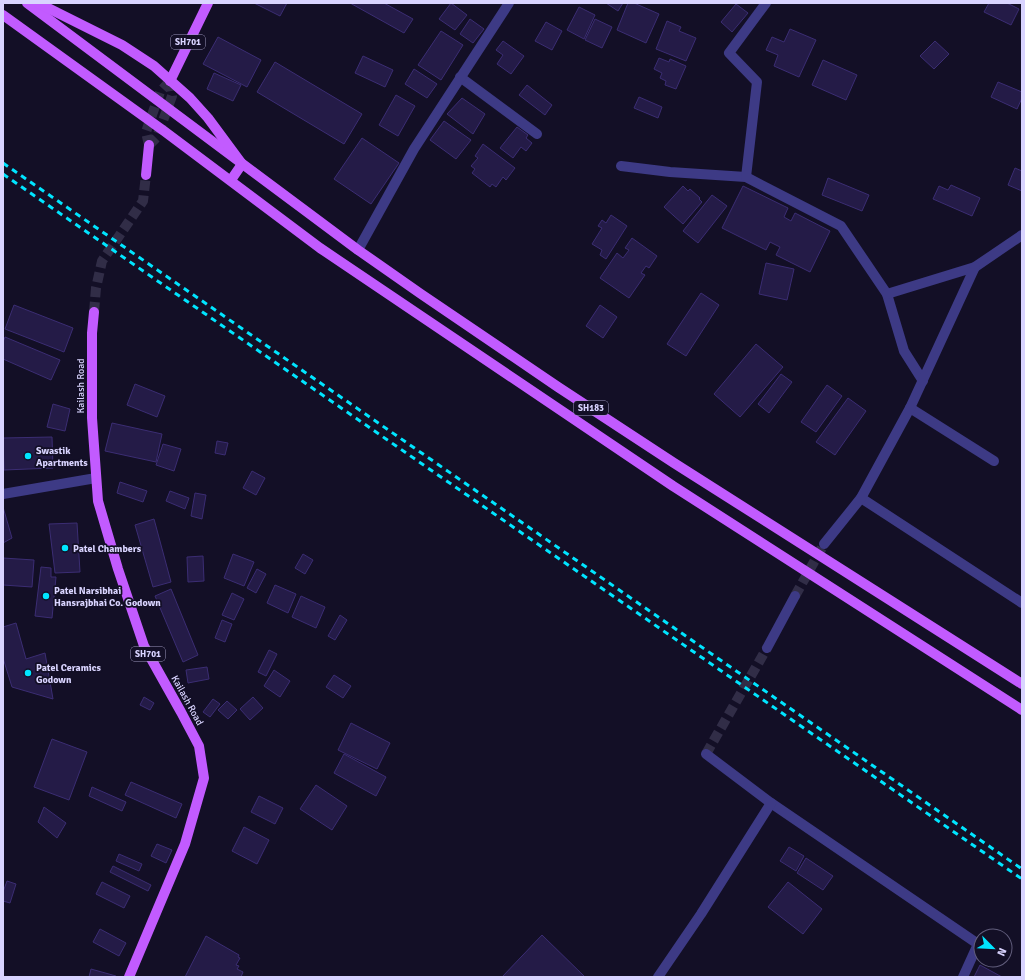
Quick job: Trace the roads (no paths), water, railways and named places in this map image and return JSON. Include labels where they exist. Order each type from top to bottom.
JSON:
[{"type":"main road","name":"SH183","points":[[27,3],[358,250],[558,387],[1022,684]]},
{"type":"main road","points":[[38,3],[122,45],[154,66],[190,98],[208,118],[242,164],[232,180]]},
{"type":"main road","name":"SH701","points":[[170,80],[208,3]]},
{"type":"main road","points":[[3,16],[232,180],[320,248],[666,482],[1022,710]]},
{"type":"main road","points":[[146,175],[149,145]]},
{"type":"main road","name":"Kailash Road","points":[[94,312],[92,333],[92,418],[98,502],[118,569],[144,646],[199,746],[204,778],[185,844],[129,977]]},
{"type":"street","points":[[358,250],[414,149],[508,3]]},
{"type":"street","points":[[746,177],[756,82],[729,53],[766,3]]},
{"type":"street","points":[[460,77],[537,134]]},
{"type":"street","points":[[621,166],[670,172],[746,177],[841,226],[886,294],[904,351],[923,381]]},
{"type":"street","points":[[886,294],[975,267],[1022,235]]},
{"type":"street","points":[[824,544],[861,498],[910,408],[975,267]]},
{"type":"street","points":[[910,408],[994,461]]},
{"type":"street","points":[[3,494],[96,478]]},
{"type":"street","points":[[861,498],[1022,603]]},
{"type":"street","points":[[767,648],[795,596]]},
{"type":"street","points":[[706,754],[771,803],[978,944],[963,977]]},
{"type":"street","points":[[658,977],[701,914],[771,803]]},
{"type":"tunnel","points":[[149,145],[146,132],[160,92],[170,81]]},
{"type":"tunnel","points":[[149,145],[157,137],[172,96],[170,81]]},
{"type":"tunnel","points":[[94,312],[96,288],[102,261],[143,201],[146,175]]},
{"type":"tunnel","points":[[795,596],[824,544]]},
{"type":"tunnel","points":[[706,754],[767,648]]},
{"type":"railway","points":[[3,163],[1022,869]]},
{"type":"railway","points":[[3,174],[1022,879]]},
{"type":"place","name":"Swastik Apartments","points":[[28,456]]},
{"type":"place","name":"Patel Chambers","points":[[65,548]]},
{"type":"place","name":"Patel Narsibhai Hansrajbhai Co. Godown","points":[[46,596]]},
{"type":"place","name":"Patel Ceramics Godown","points":[[28,673]]}]
